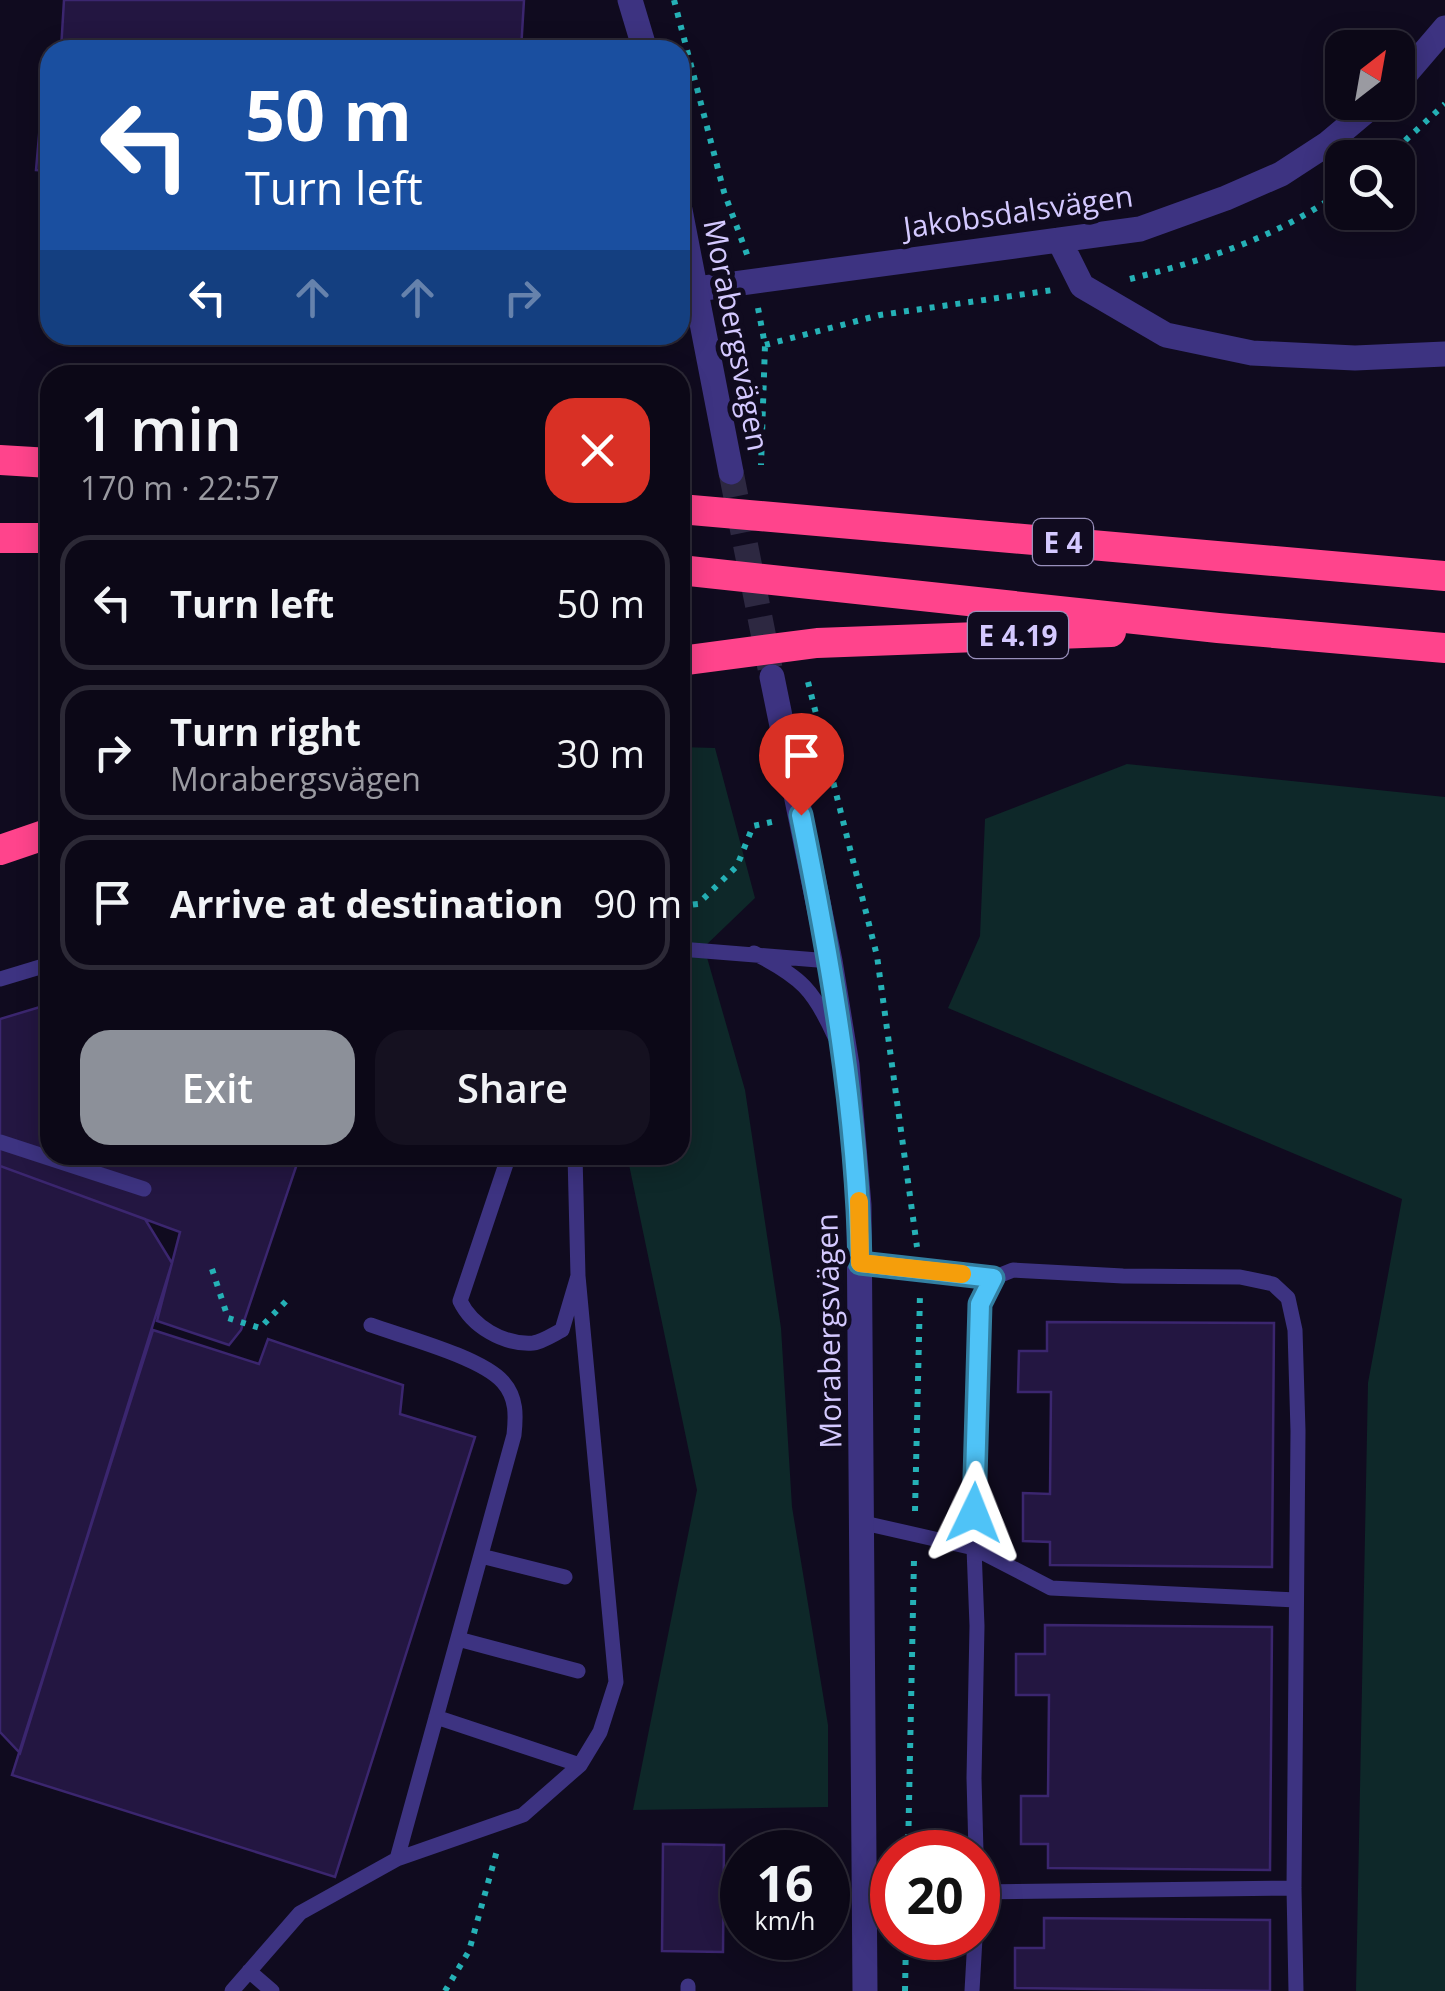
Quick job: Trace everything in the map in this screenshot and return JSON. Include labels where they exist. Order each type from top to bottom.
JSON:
[{"type":"highway","points":[[0,460],[40,462]]},
{"type":"highway","points":[[0,479],[40,479]]},
{"type":"highway","name":"E 4","points":[[690,510],[1445,576]]},
{"type":"highway","points":[[0,538],[40,538]]},
{"type":"highway","name":"E 4","points":[[690,571],[1218,628],[1445,648]]},
{"type":"highway","name":"E 4.19","points":[[690,660],[816,642],[1218,628]]},
{"type":"highway","points":[[0,850],[40,836]]},
{"type":"street","points":[[630,0],[642,40]]},
{"type":"street","points":[[1415,63],[1445,28]]},
{"type":"street","name":"Jakobsdalsvägen","points":[[698,290],[1140,229],[1281,174],[1356,120]]},
{"type":"street","points":[[1059,240],[1082,286],[1166,335],[1252,353],[1355,358],[1445,354]]},
{"type":"street","name":"Morabergsvägen","points":[[690,254],[731,472]]},
{"type":"street","name":"Morabergsvägen","points":[[772,678],[830,961],[847,1066],[859,1204],[865,1991]]},
{"type":"lane","points":[[690,950],[830,961]]},
{"type":"lane","points":[[754,953],[786,969],[817,998],[847,1066]]},
{"type":"lane","points":[[0,979],[40,967]]},
{"type":"lane","points":[[0,1142],[40,1155]]},
{"type":"lane","points":[[69,1165],[144,1190]]},
{"type":"lane","points":[[506,1165],[460,1301],[469,1319],[505,1339],[536,1343],[562,1330],[578,1276]]},
{"type":"lane","points":[[232,1991],[300,1913],[397,1859],[523,1815],[580,1765],[600,1732],[616,1682],[578,1276],[574,1165]]},
{"type":"lane","points":[[860,1263],[993,1278],[1013,1270],[1240,1277],[1273,1284],[1288,1298],[1295,1330],[1298,1432],[1296,1991]]},
{"type":"lane","points":[[975,1830],[974,1548],[980,1304],[993,1278]]},
{"type":"lane","points":[[370,1325],[479,1364],[504,1382],[517,1412],[514,1435],[397,1859]]},
{"type":"lane","points":[[864,1523],[974,1548],[1051,1588],[1296,1600]]},
{"type":"lane","points":[[481,1556],[565,1577]]},
{"type":"lane","points":[[458,1639],[578,1671]]},
{"type":"lane","points":[[436,1717],[580,1765]]},
{"type":"lane","points":[[1000,1892],[1294,1888]]},
{"type":"lane","points":[[865,1890],[870,1890]]},
{"type":"lane","points":[[972,1991],[974,1960]]},
{"type":"lane","points":[[249,1971],[272,1991]]},
{"type":"path","points":[[674,0],[684,40]]},
{"type":"path","points":[[690,61],[724,192],[746,245],[765,345],[761,466]]},
{"type":"path","points":[[1406,140],[1445,104]]},
{"type":"path","points":[[690,905],[698,904],[738,866],[753,826],[801,815],[842,817]]},
{"type":"path","points":[[212,1269],[228,1318],[260,1328],[290,1297]]},
{"type":"path","points":[[445,1991],[469,1951],[496,1849],[523,1815]]},
{"type":"path","points":[[905,1991],[906,1960]]},
{"type":"green space","points":[[690,747],[715,748],[755,898],[704,947],[745,1090],[781,1328],[792,1507],[828,1725],[828,1807],[633,1810],[697,1490],[629,1165],[690,1165]]},
{"type":"green space","points":[[1127,764],[1445,797],[1445,1991],[1356,1991],[1368,1383],[1402,1199],[948,1008],[980,936],[985,819]]},
{"type":"building","points":[[64,0],[524,0],[522,40],[62,40]]},
{"type":"building","points":[[40,124],[40,170],[36,170]]},
{"type":"building","points":[[40,1007],[40,1165],[297,1165],[241,1330],[229,1345],[157,1321],[180,1232],[0,1166],[0,1019]]},
{"type":"building","points":[[0,1166],[145,1219],[172,1263],[20,1753],[0,1732]]},
{"type":"building","points":[[1047,1322],[1274,1323],[1272,1567],[1050,1565],[1050,1542],[1023,1541],[1023,1493],[1050,1494],[1051,1392],[1018,1392],[1019,1351],[1047,1351]]},
{"type":"building","points":[[153,1330],[259,1364],[268,1339],[403,1385],[400,1414],[475,1437],[335,1877],[12,1775]]},
{"type":"building","points":[[1045,1625],[1272,1627],[1270,1870],[1048,1868],[1048,1844],[1021,1844],[1021,1796],[1048,1796],[1049,1695],[1016,1695],[1016,1654],[1045,1654]]},
{"type":"building","points":[[663,1844],[720,1845],[720,1952],[662,1951]]},
{"type":"building","points":[[1044,1918],[1270,1920],[1270,1991],[1015,1988],[1015,1948],[1044,1948]]},
{"type":"tunnel","points":[[731,472],[770,668]]},
{"type":"slow traffic","points":[[859,1201],[860,1263],[962,1274]]},
{"type":"route","points":[[801,815],[847,1066],[860,1263],[993,1278],[980,1304],[974,1513]]}]
